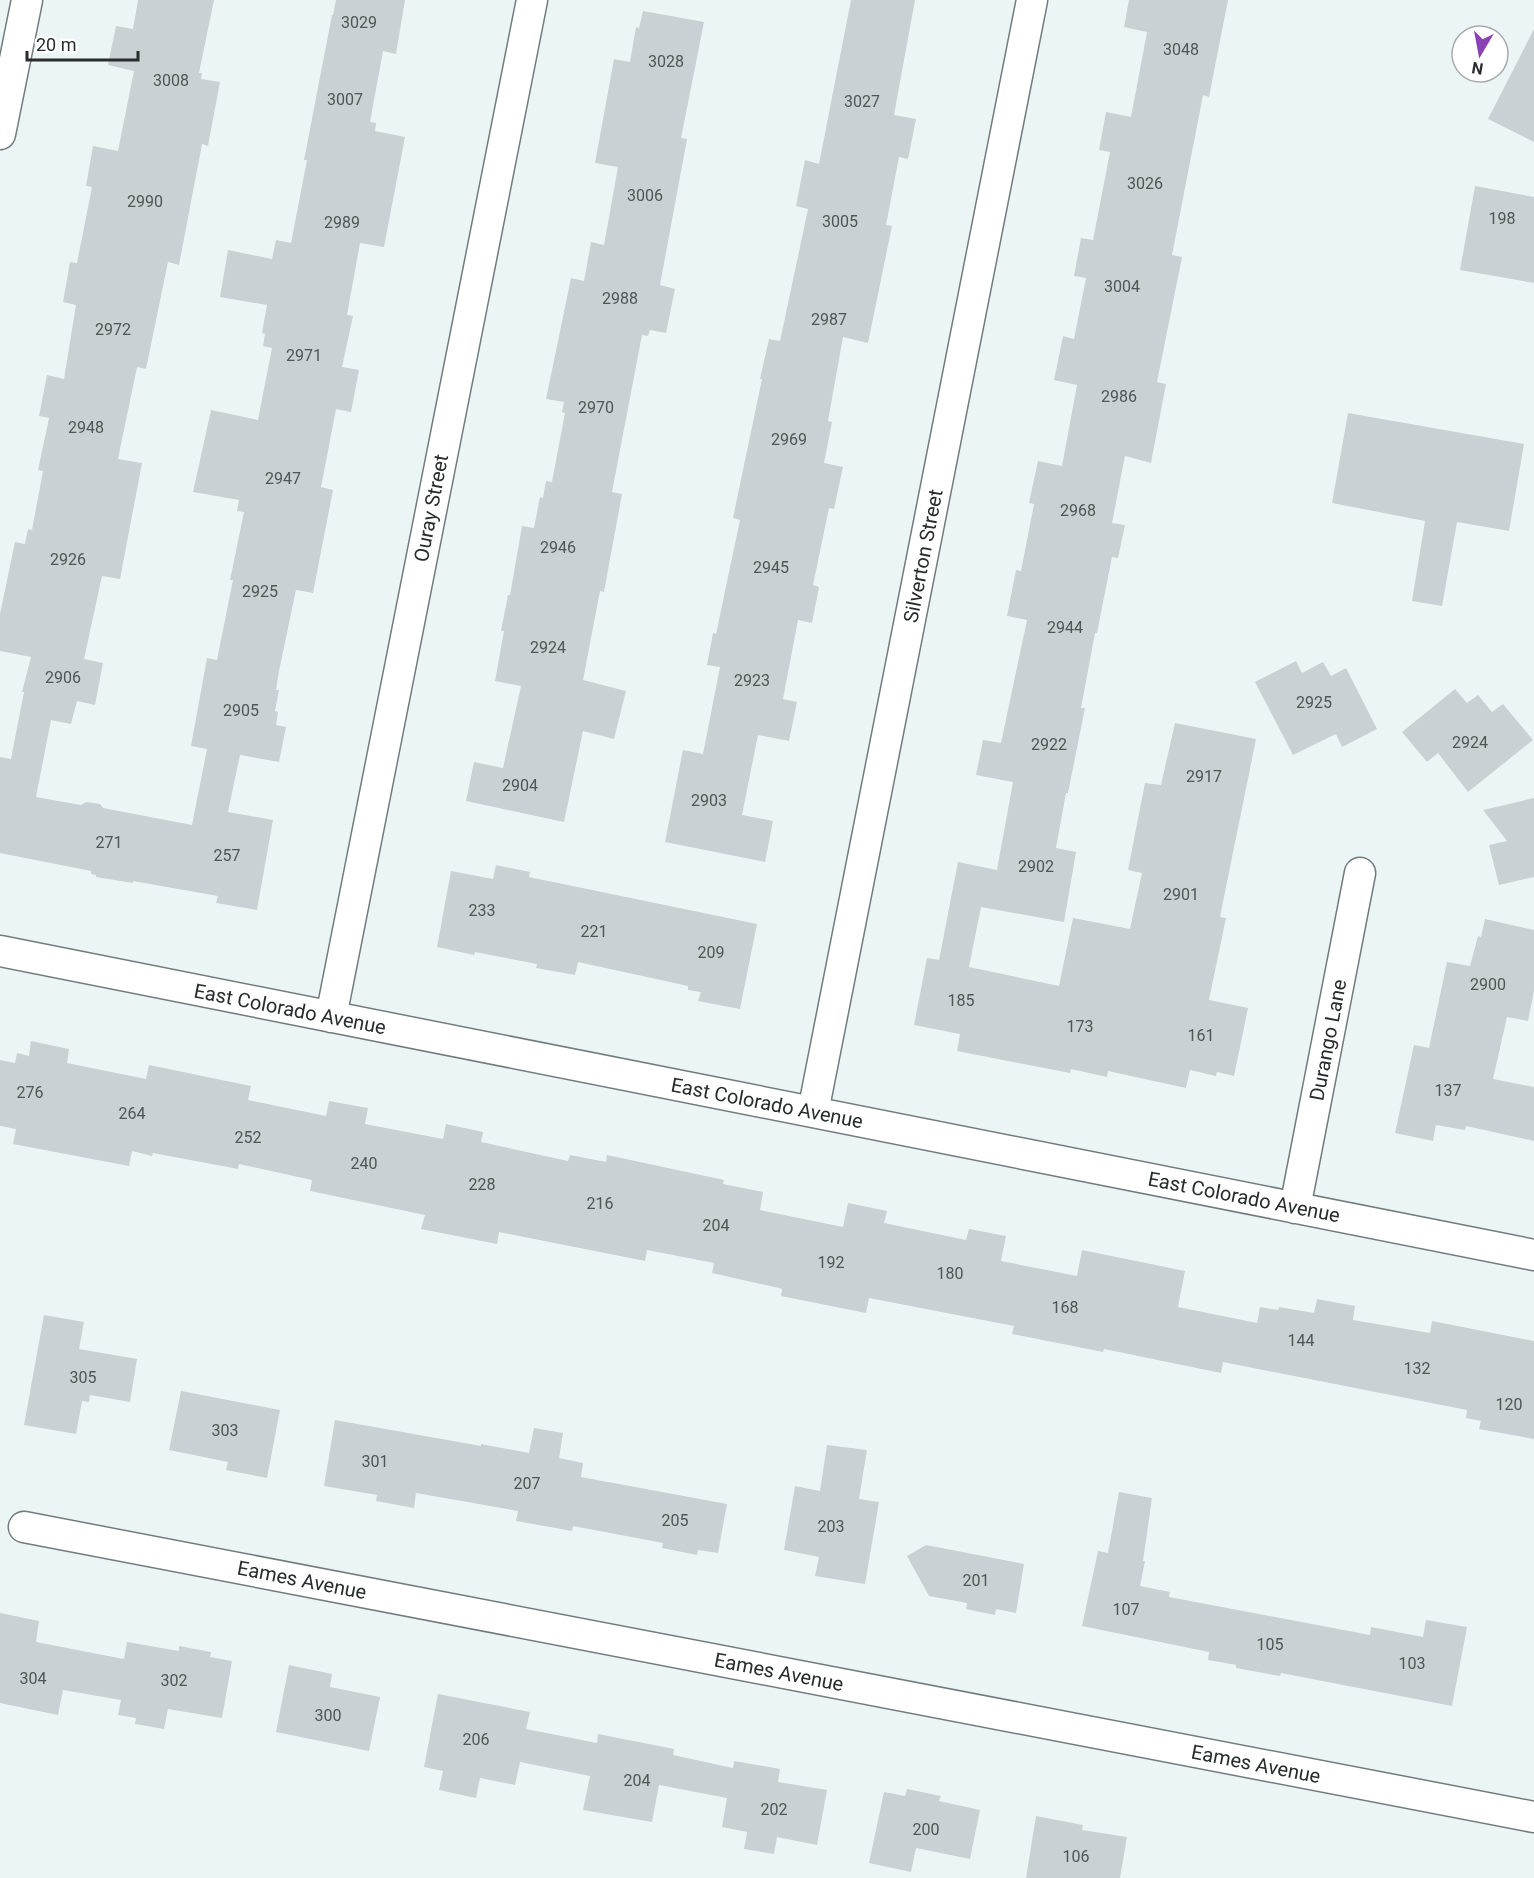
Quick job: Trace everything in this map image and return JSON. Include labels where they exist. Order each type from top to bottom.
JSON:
[{"type":"street","points":[[0,134],[27,0]]},
{"type":"street","name":"Ouray Street","points":[[331,1017],[532,0]]},
{"type":"street","name":"Silverton Street","points":[[813,1112],[1032,0]]},
{"type":"street","name":"Durango Lane","points":[[1295,1208],[1360,873]]},
{"type":"street","name":"East Colorado Avenue","points":[[0,951],[1534,1255]]},
{"type":"street","name":"Eames Avenue","points":[[24,1527],[1534,1817]]},
{"type":"building","points":[[138,0],[214,0],[199,73],[202,73],[201,79],[220,82],[208,146],[202,144],[179,265],[168,262],[146,369],[137,367],[118,459],[142,463],[120,579],[102,576],[84,659],[103,663],[95,705],[77,701],[71,724],[51,720],[36,797],[81,805],[86,802],[100,804],[103,808],[192,825],[207,749],[191,746],[207,658],[217,660],[244,512],[237,511],[239,500],[193,492],[211,410],[258,420],[272,348],[263,346],[265,334],[262,333],[267,305],[220,297],[228,250],[272,259],[276,240],[291,243],[307,160],[304,160],[336,0],[405,0],[396,54],[383,51],[370,122],[376,123],[375,131],[405,137],[384,247],[360,243],[347,315],[353,316],[342,367],[359,370],[351,412],[336,409],[321,487],[333,490],[313,593],[296,590],[279,671],[276,690],[279,690],[275,711],[278,712],[276,725],[286,727],[279,762],[240,755],[228,812],[273,820],[257,910],[216,903],[218,896],[96,877],[91,874],[91,871],[0,853],[0,757],[11,759],[24,692],[22,692],[31,657],[0,651],[0,614],[15,542],[25,544],[28,529],[32,530],[43,471],[38,470],[49,418],[39,416],[47,375],[64,379],[76,305],[63,302],[70,262],[77,263],[92,187],[86,186],[93,146],[118,151],[134,71],[108,65],[116,26],[133,29]]},
{"type":"building","points":[[851,0],[915,0],[894,115],[916,119],[908,159],[899,157],[886,225],[892,226],[868,343],[843,337],[828,421],[832,422],[824,463],[843,467],[834,509],[829,508],[813,585],[819,587],[812,623],[798,620],[783,699],[797,702],[789,741],[758,735],[742,815],[773,821],[765,862],[665,842],[683,750],[703,754],[720,667],[707,665],[713,633],[716,634],[740,520],[733,518],[762,379],[760,379],[769,339],[780,341],[808,209],[796,206],[805,160],[819,164]]},
{"type":"building","points":[[1129,0],[1228,0],[1209,97],[1203,95],[1172,255],[1182,257],[1157,382],[1166,384],[1151,463],[1125,456],[1112,523],[1125,525],[1118,558],[1112,557],[1097,633],[1095,633],[1081,708],[1085,708],[1056,848],[1076,852],[1064,922],[981,907],[969,967],[1059,986],[1073,918],[1130,929],[1142,873],[1128,870],[1145,783],[1161,785],[1175,723],[1256,739],[1220,917],[1226,918],[1209,1000],[1248,1008],[1234,1076],[1217,1072],[1216,1076],[1190,1070],[1186,1088],[1108,1071],[1107,1077],[1071,1069],[1070,1073],[957,1051],[960,1034],[914,1025],[927,958],[939,960],[958,862],[997,870],[1013,782],[976,775],[983,740],[1001,743],[1027,620],[1007,616],[1016,570],[1021,571],[1034,504],[1029,503],[1038,461],[1062,466],[1077,385],[1054,380],[1063,336],[1074,339],[1086,278],[1074,276],[1081,238],[1093,240],[1110,152],[1099,150],[1106,112],[1131,117],[1147,32],[1124,27]]},
{"type":"building","points":[[643,11],[704,22],[681,138],[687,139],[660,285],[675,289],[666,333],[650,330],[648,336],[642,335],[612,492],[622,494],[604,592],[600,591],[583,680],[626,691],[614,739],[583,731],[564,822],[466,801],[474,762],[503,768],[521,686],[495,681],[504,631],[501,631],[522,526],[534,528],[540,497],[543,498],[546,481],[552,482],[565,413],[562,412],[564,402],[546,399],[571,278],[584,281],[591,242],[604,245],[618,167],[595,163],[614,59],[630,62],[636,27],[639,28]]},
{"type":"building","points":[[1534,29],[1534,142],[1488,119],[1506,84],[1510,84],[1510,76]]},
{"type":"building","points":[[1475,186],[1534,197],[1534,283],[1460,270]]},
{"type":"building","points":[[1348,413],[1524,444],[1509,531],[1457,522],[1442,606],[1412,601],[1425,521],[1332,503]]},
{"type":"building","points":[[1296,661],[1302,673],[1323,662],[1331,676],[1346,668],[1377,729],[1342,747],[1336,734],[1293,755],[1255,682]]},
{"type":"building","points":[[1455,689],[1467,703],[1478,695],[1492,712],[1503,704],[1533,740],[1468,792],[1438,753],[1427,762],[1402,732]]},
{"type":"building","points":[[1534,798],[1534,877],[1499,885],[1489,845],[1507,841],[1483,810]]},
{"type":"building","points":[[496,865],[530,872],[529,877],[757,924],[740,1009],[698,1001],[701,992],[688,990],[688,986],[578,962],[575,975],[536,968],[537,964],[437,947],[451,871],[493,879]]},
{"type":"building","points":[[1485,919],[1534,930],[1534,991],[1528,1021],[1507,1017],[1493,1079],[1534,1087],[1534,1141],[1466,1126],[1465,1130],[1436,1125],[1433,1141],[1395,1133],[1414,1045],[1429,1048],[1447,962],[1470,966]]},
{"type":"building","points":[[31,1041],[69,1049],[67,1063],[146,1079],[149,1065],[251,1086],[248,1100],[326,1116],[329,1101],[368,1108],[365,1124],[443,1139],[446,1124],[483,1132],[481,1142],[568,1161],[570,1155],[606,1162],[607,1155],[724,1180],[723,1184],[763,1192],[760,1210],[843,1227],[848,1203],[887,1211],[884,1223],[966,1240],[969,1229],[1006,1236],[1001,1261],[1077,1276],[1082,1250],[1185,1271],[1178,1307],[1257,1323],[1260,1307],[1278,1310],[1279,1307],[1314,1313],[1317,1299],[1355,1306],[1353,1320],[1430,1333],[1432,1321],[1534,1341],[1534,1439],[1479,1429],[1481,1421],[1466,1418],[1467,1410],[1223,1362],[1221,1373],[1104,1349],[1103,1352],[1012,1334],[1014,1326],[869,1298],[866,1313],[781,1296],[782,1289],[779,1288],[712,1273],[714,1263],[647,1250],[645,1261],[499,1232],[497,1244],[421,1229],[425,1215],[310,1191],[312,1180],[239,1164],[238,1169],[132,1151],[129,1166],[13,1144],[16,1129],[0,1126],[0,1060],[15,1063],[17,1053],[29,1056]]},
{"type":"building","points":[[44,1315],[84,1322],[79,1349],[137,1359],[130,1402],[90,1395],[89,1402],[82,1401],[76,1434],[24,1425]]},
{"type":"building","points":[[181,1391],[280,1410],[267,1478],[226,1470],[228,1462],[169,1450]]},
{"type":"building","points":[[335,1420],[529,1453],[534,1428],[563,1433],[559,1458],[583,1463],[581,1477],[727,1504],[718,1553],[698,1550],[697,1555],[662,1548],[663,1543],[573,1526],[572,1531],[516,1521],[518,1511],[416,1493],[414,1508],[376,1501],[377,1495],[324,1486]]},
{"type":"building","points":[[827,1445],[867,1450],[859,1499],[879,1502],[865,1584],[815,1576],[819,1557],[784,1550],[795,1486],[820,1491]]},
{"type":"building","points":[[1119,1492],[1152,1498],[1140,1586],[1170,1592],[1169,1597],[1370,1635],[1371,1627],[1423,1637],[1426,1620],[1467,1627],[1452,1706],[1281,1673],[1280,1676],[1236,1668],[1236,1665],[1208,1660],[1209,1652],[1082,1626],[1098,1551],[1108,1553]]},
{"type":"building","points":[[926,1545],[1024,1564],[1016,1613],[996,1609],[995,1615],[966,1609],[967,1603],[929,1596],[907,1556]]},
{"type":"building","points":[[0,1613],[39,1621],[36,1642],[124,1659],[127,1642],[179,1651],[179,1646],[211,1652],[210,1657],[232,1661],[222,1718],[168,1709],[164,1729],[135,1724],[136,1718],[118,1715],[121,1700],[63,1690],[58,1715],[0,1703]]},
{"type":"building","points":[[289,1665],[332,1674],[330,1687],[380,1697],[369,1751],[276,1732]]},
{"type":"building","points":[[438,1694],[530,1712],[526,1729],[597,1743],[598,1734],[674,1749],[673,1755],[733,1768],[734,1761],[780,1769],[778,1782],[827,1790],[817,1845],[777,1837],[774,1854],[744,1849],[747,1832],[722,1827],[727,1798],[659,1785],[652,1822],[583,1810],[590,1776],[520,1762],[515,1785],[480,1778],[476,1798],[439,1790],[443,1771],[424,1767]]},
{"type":"building","points":[[907,1789],[941,1796],[939,1801],[980,1810],[970,1859],[916,1848],[911,1872],[869,1863],[884,1792],[905,1796]]},
{"type":"building","points":[[1036,1816],[1083,1825],[1082,1830],[1127,1837],[1120,1878],[1026,1878]]}]
